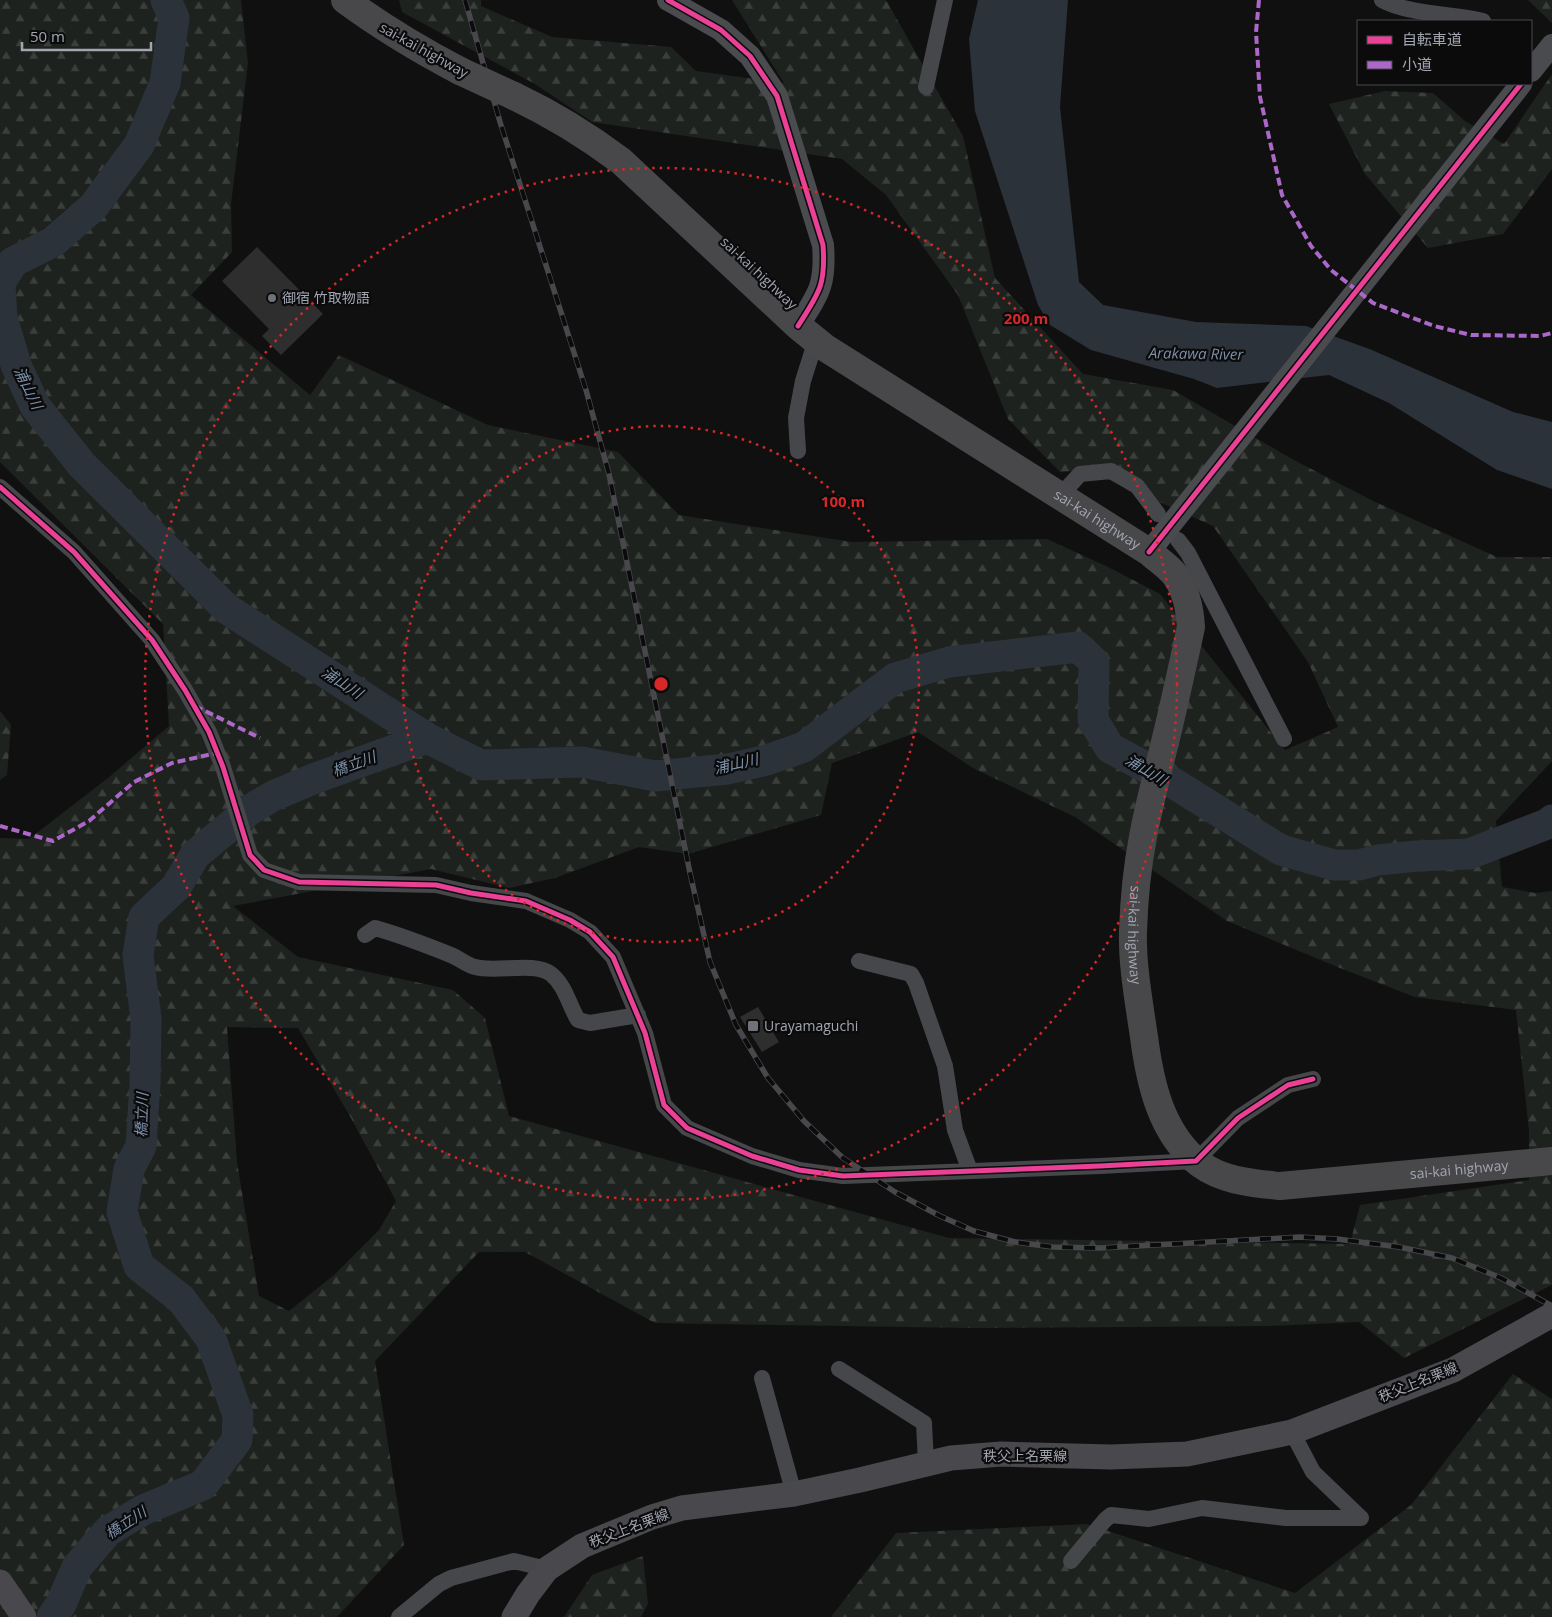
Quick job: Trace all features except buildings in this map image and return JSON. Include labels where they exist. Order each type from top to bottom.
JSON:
[{"type":"highway","name":"sai-kai highway","points":[[345,0],[377,24],[414,47],[553,115],[592,139],[621,160],[807,333],[1148,552],[1175,575],[1184,591],[1190,610],[1191,627],[1143,837],[1133,933],[1146,1058],[1154,1093],[1167,1125],[1186,1152],[1202,1166],[1232,1179],[1280,1186],[1552,1161]]},
{"type":"main road","name":"秩父上名栗線","points":[[514,1617],[547,1569],[582,1546],[652,1517],[682,1508],[794,1494],[952,1458],[1001,1454],[1111,1457],[1187,1454],[1292,1432],[1453,1370],[1542,1320]]},
{"type":"main road","points":[[0,1582],[24,1617]]},
{"type":"street","points":[[668,0],[721,30],[750,56],[777,96],[820,236],[824,265],[822,284],[816,297],[807,333],[803,381],[796,418],[798,451]]},
{"type":"street","points":[[926,87],[945,0]]},
{"type":"street","points":[[1382,0],[1393,6],[1479,20]]},
{"type":"street","points":[[1532,70],[1552,45]]},
{"type":"street","points":[[1148,552],[1520,85]]},
{"type":"street","points":[[1060,496],[1080,474],[1111,471],[1137,486],[1158,514]]},
{"type":"street","points":[[0,487],[74,552],[152,640],[185,690],[209,732],[223,767],[250,855],[264,870],[299,882],[436,885],[471,893],[526,901],[570,920],[590,932],[613,957],[638,1015],[645,1033],[664,1105],[687,1128],[752,1156],[799,1170],[843,1176],[1196,1161],[1238,1118],[1288,1085],[1313,1079]]},
{"type":"street","points":[[1178,540],[1188,553],[1284,739]]},
{"type":"street","points":[[365,935],[374,928],[387,931],[452,956],[474,967],[502,970],[542,970],[550,974],[562,986],[578,1020],[590,1023],[638,1015]]},
{"type":"street","points":[[859,961],[911,974],[916,983],[945,1066],[955,1130],[970,1171]]},
{"type":"street","points":[[839,1369],[924,1422],[926,1464]]},
{"type":"street","points":[[762,1378],[794,1494]]},
{"type":"street","points":[[1071,1560],[1105,1520],[1111,1516],[1148,1519],[1202,1508],[1286,1518],[1361,1518],[1313,1472],[1292,1432]]},
{"type":"street","points":[[399,1617],[439,1584],[451,1578],[514,1561],[547,1569]]},
{"type":"green space","points":[[0,0],[241,0],[248,63],[231,204],[232,252],[191,295],[310,395],[339,355],[488,425],[618,452],[679,515],[852,542],[1047,539],[1108,567],[1160,594],[1285,750],[1338,727],[1308,662],[1213,526],[1088,470],[1060,472],[1008,419],[958,295],[886,195],[842,159],[592,122],[535,84],[402,12],[399,0],[481,0],[481,6],[552,37],[671,47],[696,71],[784,83],[732,0],[886,0],[963,136],[995,278],[1083,374],[1173,390],[1292,459],[1373,501],[1497,557],[1552,557],[1552,761],[1496,821],[1502,887],[1535,893],[1552,891],[1552,1285],[1404,1358],[1359,1322],[1269,1326],[974,1328],[655,1323],[525,1252],[479,1252],[375,1361],[404,1545],[337,1617],[0,1617],[0,838],[29,839],[108,778],[169,726],[163,624],[0,462]],"holes":[[[918,732],[973,768],[1075,817],[1227,921],[1415,997],[1516,1010],[1529,1131],[1529,1180],[1360,1205],[1350,1244],[949,1238],[509,1116],[485,1018],[453,990],[298,957],[233,906],[431,869],[509,888],[555,878],[639,847],[688,854],[821,815],[832,763]],[[227,1027],[298,1028],[351,1118],[396,1201],[379,1230],[334,1275],[289,1311],[259,1296],[237,1162]]]},
{"type":"green space","points":[[1528,0],[1552,0],[1552,23]]},
{"type":"green space","points":[[1552,74],[1552,169],[1503,234],[1428,248],[1365,174],[1329,104],[1385,91],[1433,93],[1465,121],[1504,144]]},
{"type":"green space","points":[[0,711],[11,725],[7,775],[0,780]]},
{"type":"green space","points":[[1513,1374],[1552,1399],[1552,1617],[831,1617],[896,1533],[1087,1524],[1295,1593],[1411,1505]]},
{"type":"green space","points":[[643,1556],[648,1604],[641,1617],[564,1617],[592,1575]]},
{"type":"water","name":"Arakawa River","points":[[978,0],[1068,0],[1060,107],[1079,282],[1103,305],[1196,322],[1306,326],[1372,350],[1513,412],[1552,422],[1552,489],[1497,470],[1389,403],[1329,375],[1217,388],[1194,379],[1091,350],[1050,325],[1038,305],[975,111],[969,39]]},
{"type":"waterway","name":"浦山川","points":[[0,283],[13,262],[53,242],[93,207],[139,145],[165,83],[174,18],[166,0]]},
{"type":"waterway","name":"浦山川","points":[[0,286],[2,318],[16,365],[35,406],[82,465],[227,609],[427,738],[481,765],[582,762],[655,776],[728,769],[767,760],[804,747],[895,678],[949,662],[1078,647],[1094,662],[1093,720],[1110,748],[1162,776],[1281,850],[1334,865],[1359,865],[1378,860],[1417,856],[1469,854],[1547,824],[1552,820]]},
{"type":"waterway","name":"橋立川","points":[[52,1617],[61,1604],[77,1567],[108,1531],[143,1510],[203,1485],[237,1440],[238,1415],[211,1339],[181,1299],[139,1266],[122,1212],[129,1169],[141,1146],[145,1084],[146,1019],[138,955],[144,917],[176,887],[195,855],[248,811],[273,796],[313,779],[427,738]]},
{"type":"railway","points":[[465,0],[500,122],[586,390],[609,474],[690,873],[710,962],[736,1025],[768,1078],[804,1121],[843,1158],[895,1192],[940,1216],[974,1231],[1015,1242],[1053,1247],[1100,1248],[1300,1237],[1337,1239],[1399,1247],[1452,1258],[1501,1278],[1552,1306]]},
{"type":"marked path","points":[[1259,0],[1256,32],[1260,97],[1282,195],[1311,246],[1331,270],[1373,303],[1434,326],[1471,335],[1540,336],[1552,333]]},
{"type":"marked path","points":[[195,706],[260,738]]},
{"type":"marked path","points":[[0,826],[53,841],[89,821],[134,782],[172,763],[217,753]]},
{"type":"cycle path","points":[[668,0],[721,30],[750,56],[777,96],[823,245],[822,280],[816,296],[798,326]]},
{"type":"cycle path","points":[[1149,552],[1520,85]]},
{"type":"cycle path","points":[[0,487],[74,552],[152,640],[185,690],[209,732],[223,767],[250,855],[264,870],[299,882],[436,885],[471,893],[526,901],[570,920],[590,932],[613,957],[645,1033],[664,1105],[687,1128],[752,1156],[799,1170],[843,1176],[1196,1161],[1238,1118],[1288,1085],[1313,1079]]},
{"type":"place","name":"御宿 竹取物語","points":[[272,298]]},
{"type":"place","name":"Urayamaguchi","points":[[753,1026]]}]
